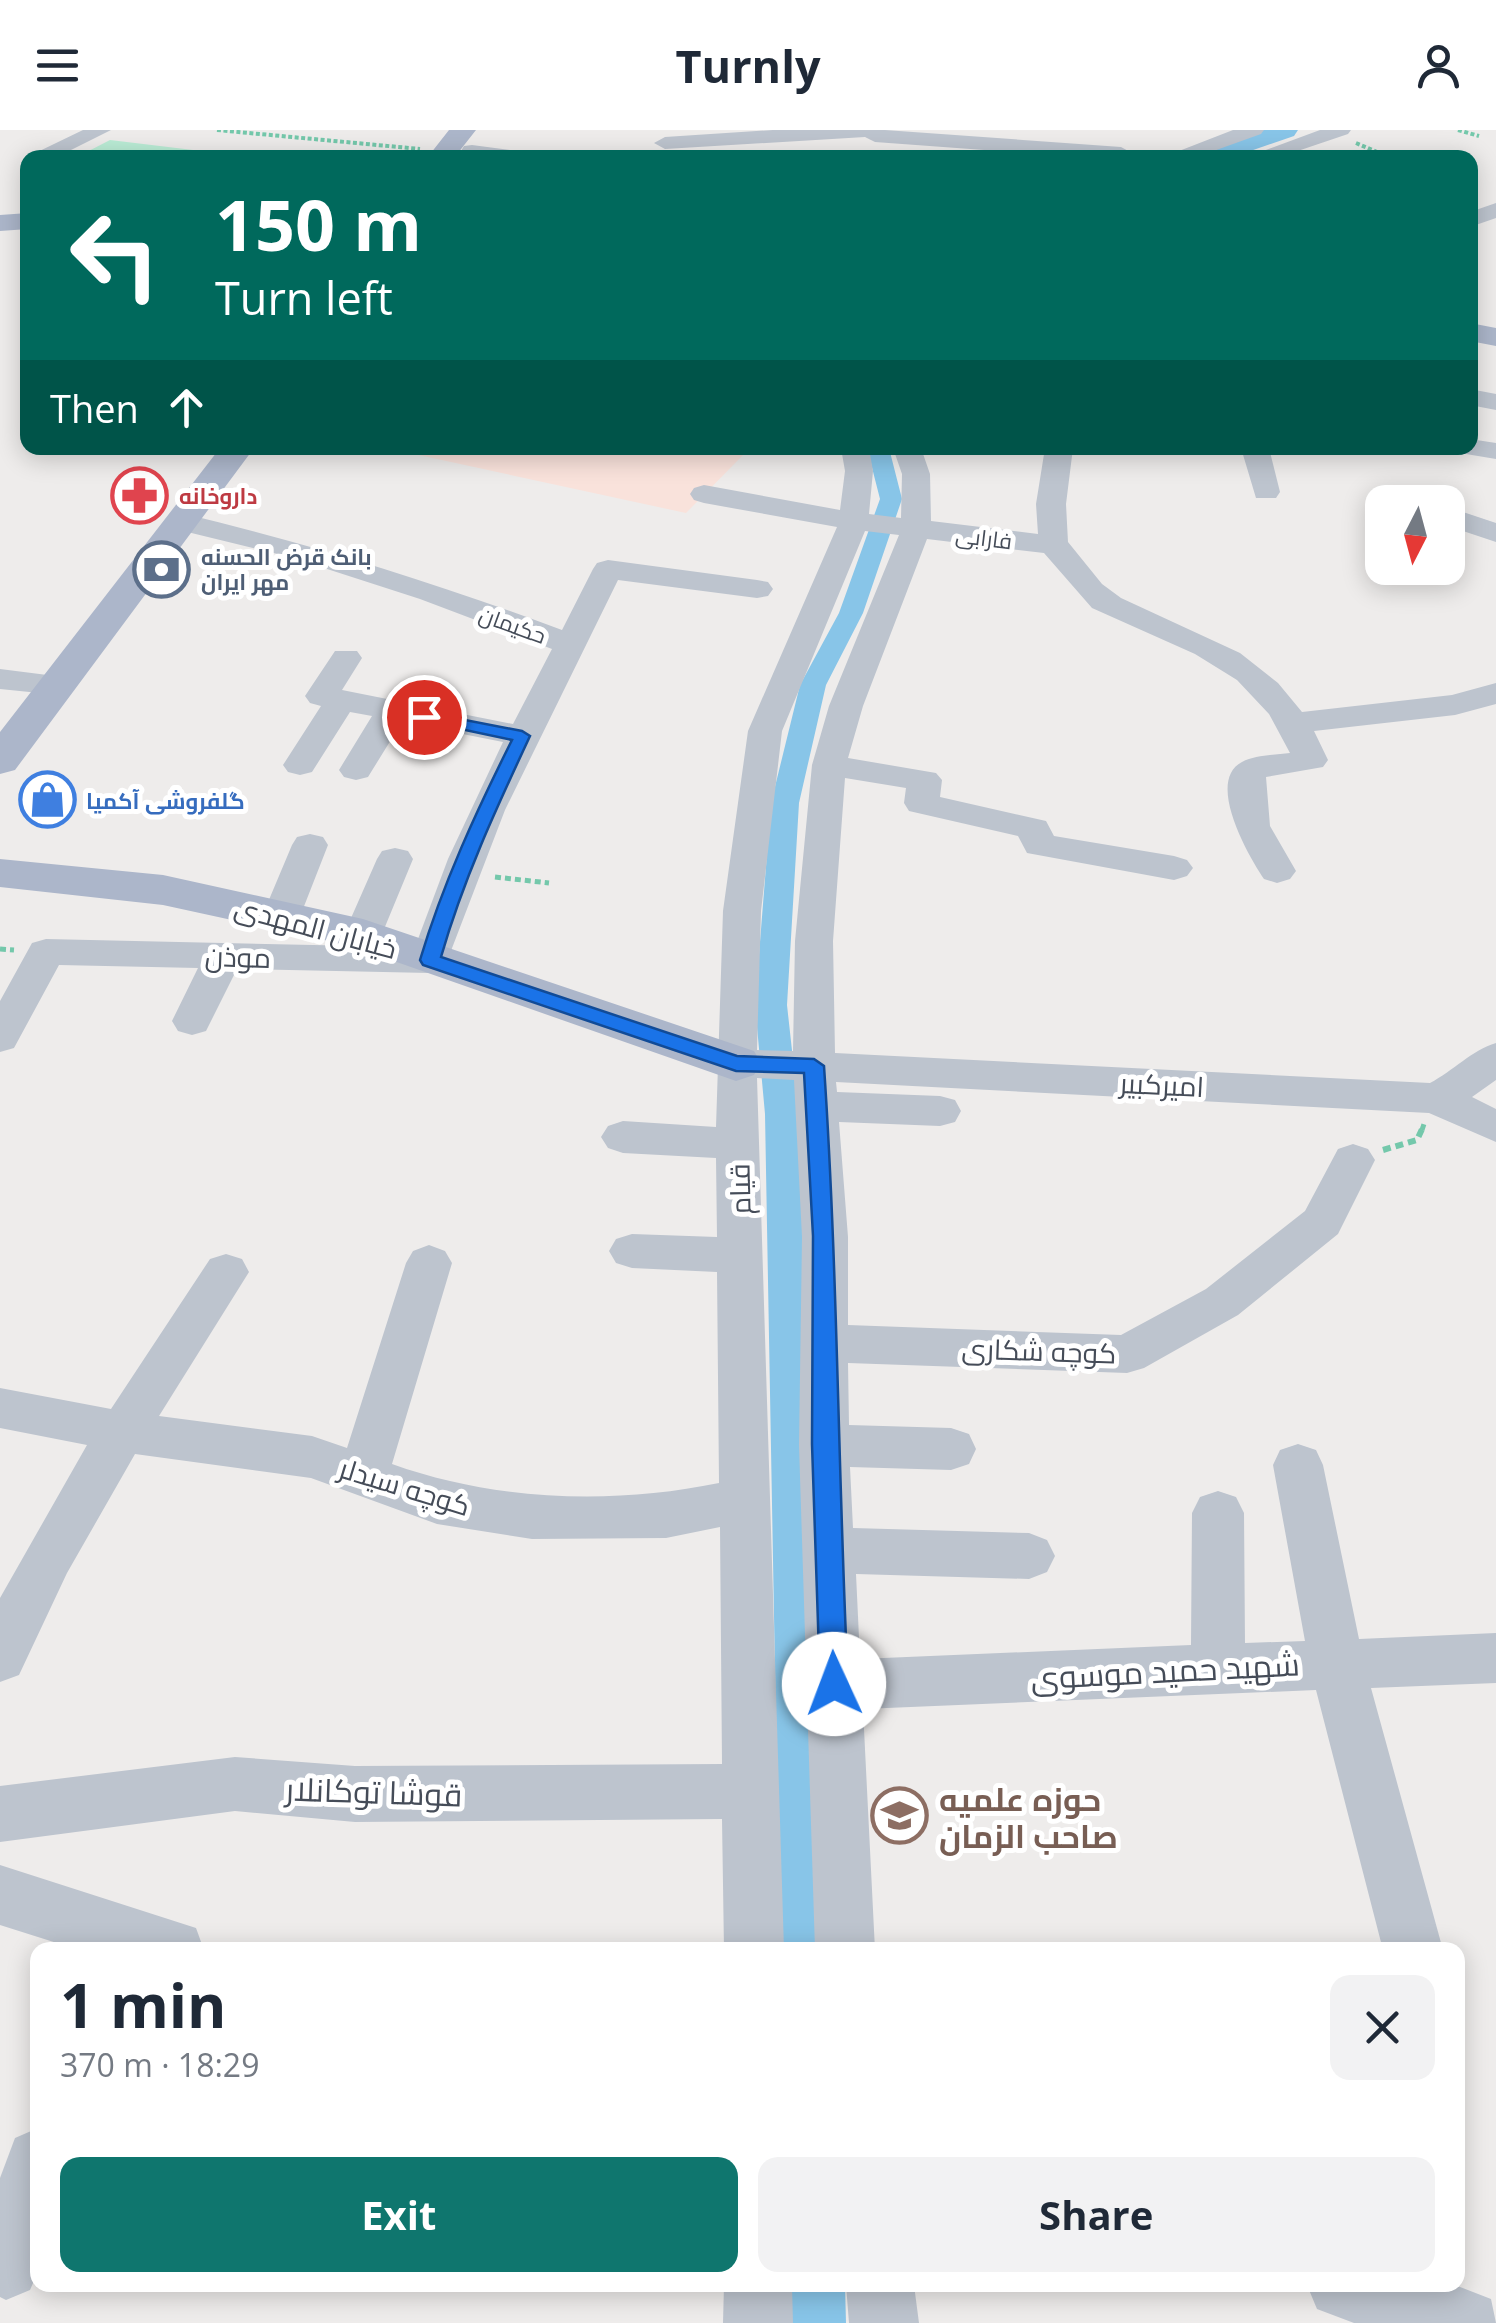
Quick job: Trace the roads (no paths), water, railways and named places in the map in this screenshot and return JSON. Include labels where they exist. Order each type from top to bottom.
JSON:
[{"type":"main road","points":[[0,761],[231,455]]},
{"type":"main road","name":"خیابان المهدی","points":[[10,865],[163,890],[363,934],[736,1063]]},
{"type":"street","points":[[31,150],[50,130]]},
{"type":"street","points":[[45,150],[101,130]]},
{"type":"street","points":[[640,130],[674,150]]},
{"type":"street","points":[[1103,130],[1124,148]]},
{"type":"street","points":[[1195,150],[1254,130]]},
{"type":"street","points":[[1279,150],[1340,130]]},
{"type":"street","points":[[664,144],[718,135],[839,131],[875,138],[1124,148]]},
{"type":"street","name":"قیام","points":[[754,1942],[736,1063],[742,911],[765,731],[854,521],[860,472],[856,455]]},
{"type":"street","points":[[845,1942],[824,1444],[824,1236],[814,942],[829,764],[846,706],[916,528],[916,474],[909,455]]},
{"type":"street","points":[[1057,455],[1051,504],[1053,545],[1067,554],[1097,597],[1213,649],[1251,672],[1294,723],[1311,760],[1256,768],[1248,774],[1248,819],[1260,847],[1277,871]]},
{"type":"street","points":[[1258,455],[1266,492]]},
{"type":"street","name":"فارابی","points":[[704,494],[854,521],[1053,545]]},
{"type":"street","name":"حکیمان","points":[[180,522],[299,550],[431,592],[572,645],[522,736],[459,872],[430,960]]},
{"type":"street","points":[[1465,522],[1496,533]]},
{"type":"street","points":[[572,645],[608,569],[757,589]]},
{"type":"street","points":[[346,658],[322,696],[522,736]]},
{"type":"street","points":[[0,679],[59,685]]},
{"type":"street","points":[[1294,723],[1456,705],[1496,692]]},
{"type":"street","points":[[300,765],[341,700]]},
{"type":"street","points":[[356,770],[392,710]]},
{"type":"street","points":[[829,764],[924,780],[922,803],[1032,829],[1040,845],[1174,868]]},
{"type":"street","points":[[282,914],[310,845]]},
{"type":"street","points":[[363,934],[395,860]]},
{"type":"street","name":"موذن","points":[[0,1038],[46,952],[430,960]]},
{"type":"street","points":[[192,1022],[223,956]]},
{"type":"street","points":[[1436,1098],[1468,1082],[1496,1057]]},
{"type":"street","points":[[736,1063],[816,1086],[940,1111]]},
{"type":"street","name":"امیرکبیر","points":[[816,1086],[1436,1098]]},
{"type":"street","points":[[1436,1098],[1496,1126]]},
{"type":"street","points":[[623,1137],[738,1144]]},
{"type":"street","name":"کوچه شکاری","points":[[824,1343],[1127,1354],[1222,1302],[1322,1222],[1353,1160]]},
{"type":"street","points":[[632,1251],[740,1255]]},
{"type":"street","points":[[363,1476],[429,1263]]},
{"type":"street","points":[[0,1658],[22,1604],[124,1432],[226,1272]]},
{"type":"street","name":"کوچه سیدلر","points":[[0,1408],[124,1432],[312,1458],[437,1502],[532,1517],[666,1516],[746,1499]]},
{"type":"street","points":[[824,1444],[950,1449]]},
{"type":"street","points":[[1298,1466],[1336,1662],[1411,1942]]},
{"type":"street","points":[[1218,1513],[1218,1667]]},
{"type":"street","points":[[829,1550],[1029,1556]]},
{"type":"street","name":"شهید حمید موسوی","points":[[834,1684],[1496,1658]]},
{"type":"street","name":"قوشا توکانلار","points":[[0,1814],[234,1784],[355,1794],[751,1791]]},
{"type":"street","points":[[0,1895],[104,1939]]},
{"type":"street","points":[[6,2266],[30,2187]]},
{"type":"street","points":[[758,2292],[758,2323]]},
{"type":"street","points":[[881,2292],[884,2323]]},
{"type":"street","points":[[1362,2292],[1443,2319]]},
{"type":"waterway","points":[[1225,150],[1285,130]]},
{"type":"waterway","points":[[804,1942],[782,1114],[771,1005],[785,803],[813,685],[851,613],[891,499],[880,455]]},
{"type":"waterway","points":[[818,2292],[819,2323]]},
{"type":"place","name":"داروخانه","points":[[140,495]]},
{"type":"place","name":"بانک قرض الحسنه مهر ایران","points":[[162,569]]},
{"type":"place","name":"گلفروشی آکمیا","points":[[47,800]]},
{"type":"place","name":"حوزه علمیه صاحب الزمان","points":[[900,1816]]}]
